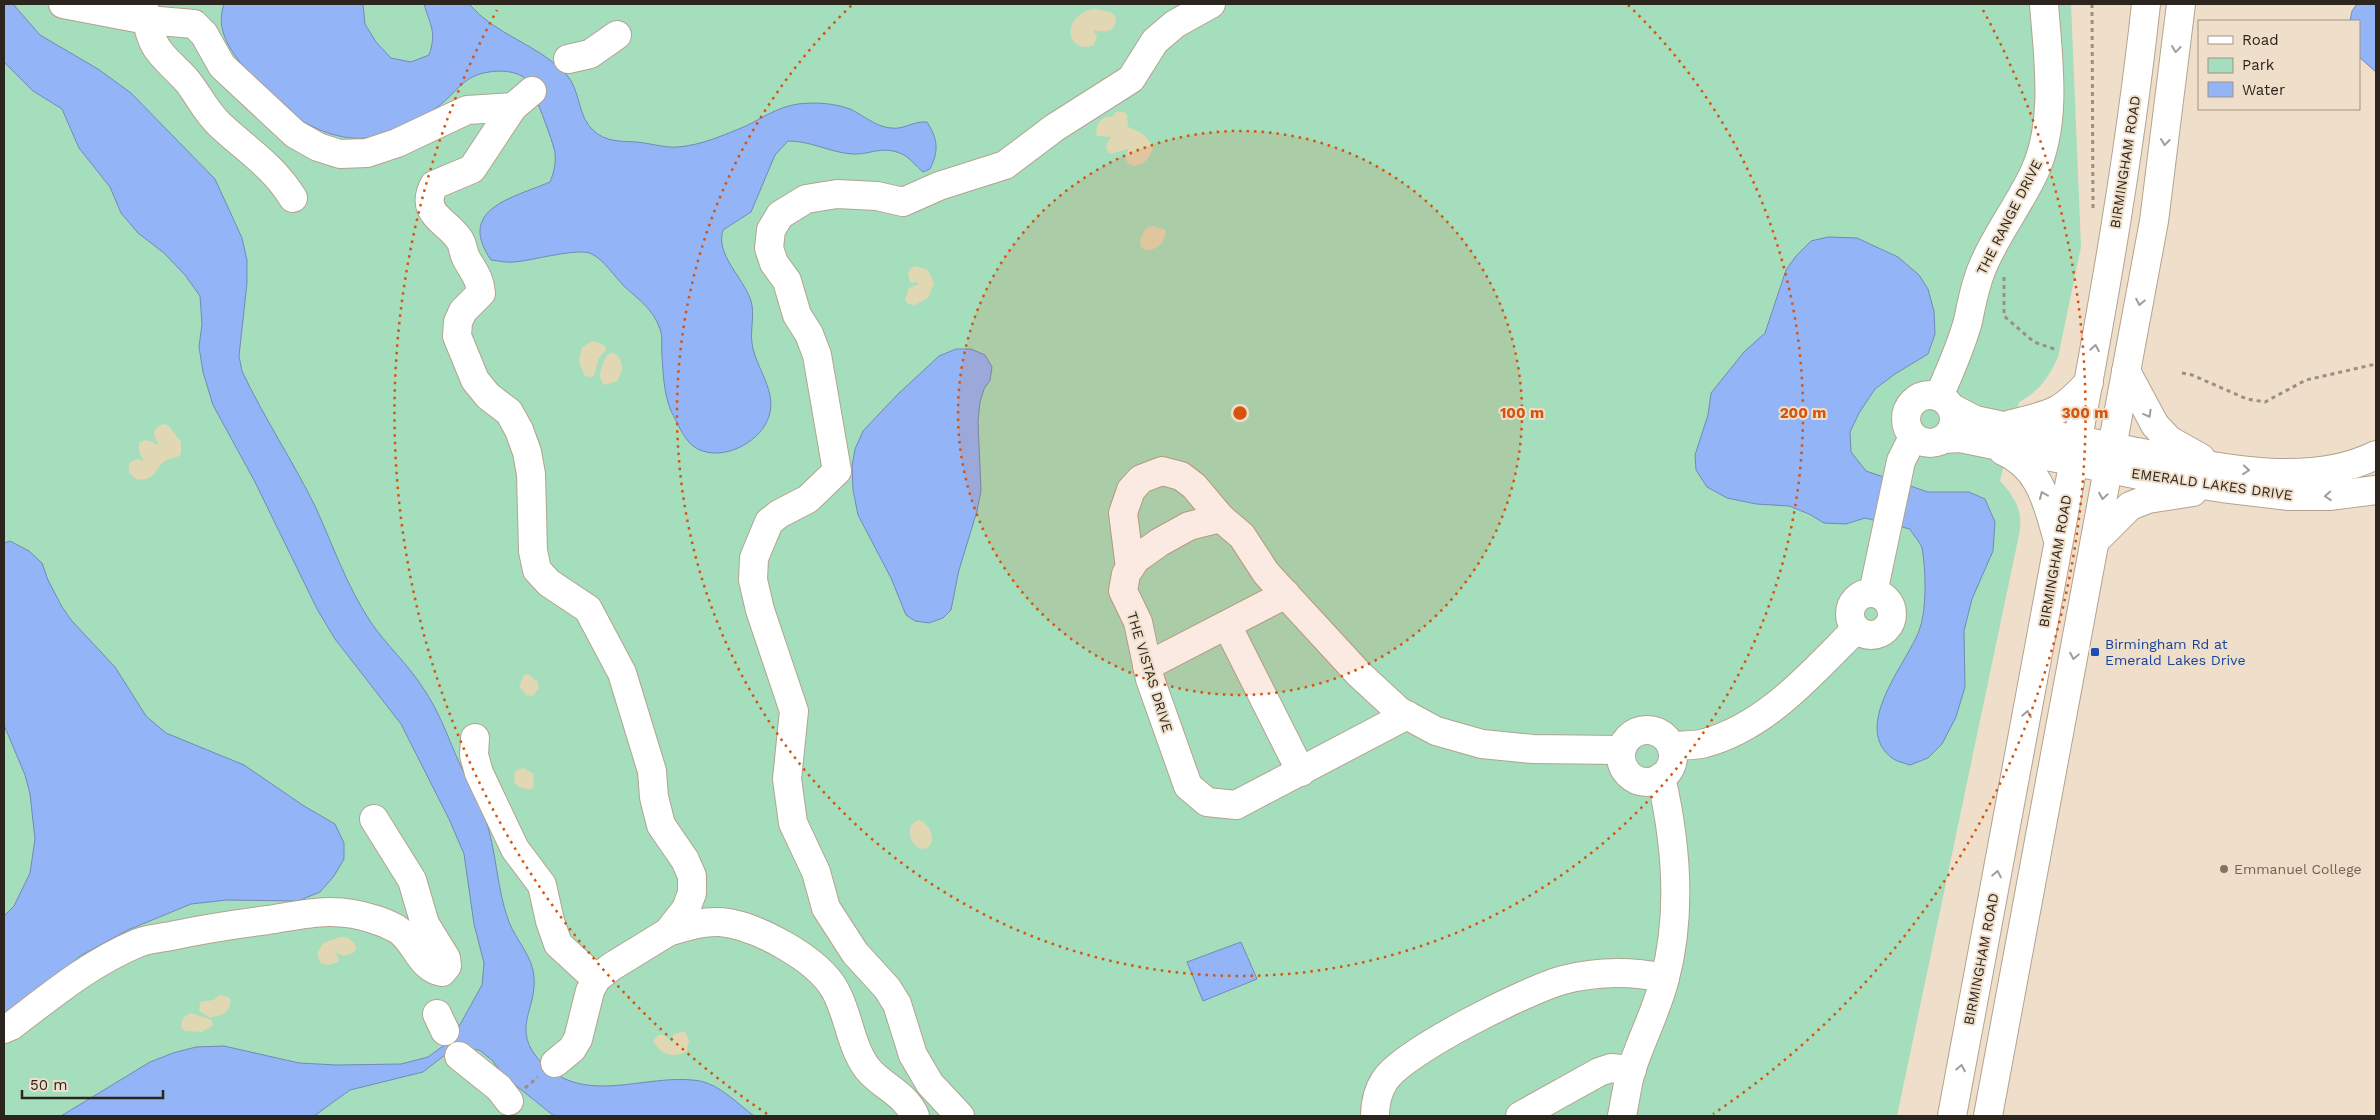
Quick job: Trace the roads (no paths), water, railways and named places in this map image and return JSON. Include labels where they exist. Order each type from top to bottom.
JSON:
[{"type":"street","points":[[63,4],[145,12],[194,24],[204,34],[222,66],[295,134],[318,147],[340,154],[367,153],[397,143],[467,110],[522,99],[472,170],[434,185],[429,195],[431,208],[438,219],[460,240],[466,258],[480,281],[481,293],[463,311],[458,322],[457,336],[475,380],[488,396],[509,412],[519,430],[531,474],[533,551],[537,570],[549,584],[588,609],[622,673],[652,771],[654,797],[661,825],[685,860],[692,876],[692,892],[686,909],[668,932]]},
{"type":"street","points":[[960,1116],[930,1084],[913,1055],[897,1004],[887,988],[855,953],[826,908],[816,872],[793,823],[787,779],[794,711],[760,610],[753,580],[754,558],[769,522],[778,514],[808,499],[837,471],[817,355],[809,334],[796,315],[787,281],[774,263],[769,248],[771,230],[780,215],[806,198],[837,194],[877,196],[903,202],[940,186],[1005,165],[1054,128],[1131,79],[1155,41],[1175,24],[1211,4]]},
{"type":"street","name":"THE RANGE DRIVE","points":[[1946,402],[1974,289],[1983,265],[2001,228],[2034,173],[2044,141],[2049,100],[2044,4]]},
{"type":"street","name":"BIRMINGHAM ROAD","points":[[1952,1116],[2089,382],[2125,170],[2146,4]]},
{"type":"street","points":[[1988,1116],[2162,172],[2181,4]]},
{"type":"street","points":[[145,12],[158,50],[189,82],[204,107],[219,124],[281,178],[293,198]]},
{"type":"street","points":[[568,59],[590,54],[617,35]]},
{"type":"street","points":[[2126,371],[2155,426],[2169,440],[2219,478]]},
{"type":"street","points":[[1998,436],[2066,407],[2089,382]]},
{"type":"street","points":[[2059,541],[2041,490],[2028,466],[1998,436],[1946,402],[1930,394],[1920,396],[1912,402],[1907,410],[1905,420],[1913,437],[1928,443],[1944,439],[1998,436],[2076,451]]},
{"type":"street","points":[[1944,439],[1954,425],[1955,416],[1946,402]]},
{"type":"street","points":[[1671,746],[1704,743],[1743,727],[1780,702],[1804,682],[1856,629],[1850,616],[1851,608],[1859,597],[1874,593],[1901,461],[1913,437]]},
{"type":"street","name":"EMERALD LAKES DRIVE","points":[[2076,451],[2219,478],[2289,496],[2329,496],[2376,490]]},
{"type":"street","name":"EMERALD LAKES DRIVE","points":[[2219,478],[2268,472],[2315,472],[2357,464],[2376,454]]},
{"type":"street","points":[[1130,568],[1124,513],[1131,490],[1141,478],[1162,471],[1181,476],[1194,486],[1221,518],[1242,536],[1266,572],[1359,674],[1407,715],[1436,731],[1482,744],[1533,749],[1621,750]]},
{"type":"street","points":[[2095,541],[2132,504],[2219,478]]},
{"type":"street","name":"THE VISTAS DRIVE","points":[[1221,518],[1189,526],[1160,542],[1136,559],[1126,574],[1123,591],[1138,622],[1150,679],[1188,786],[1207,802],[1236,805],[1407,715]]},
{"type":"street","points":[[1147,666],[1286,594]]},
{"type":"street","points":[[1226,625],[1301,772]]},
{"type":"street","points":[[1644,730],[1660,734],[1671,746],[1671,764],[1661,777],[1644,781],[1628,774],[1621,759],[1621,750],[1629,736],[1644,730]]},
{"type":"street","points":[[475,738],[474,755],[479,773],[515,849],[542,885],[550,921],[558,944],[596,979]]},
{"type":"street","points":[[1622,1116],[1632,1070],[1665,978],[1676,902],[1667,805],[1661,777]]},
{"type":"street","points":[[4,1028],[11,1026],[88,968],[139,943],[206,928],[297,914],[322,911],[346,912],[373,919],[397,929],[412,944],[426,965],[434,971],[442,972],[447,966],[446,958],[425,924],[412,880],[374,819]]},
{"type":"street","points":[[555,1063],[572,1049],[578,1039],[590,991],[596,979],[611,966],[668,932],[696,924],[720,922],[746,928],[767,937],[810,962],[827,976],[836,992],[856,1048],[868,1069],[910,1105],[915,1116]]},
{"type":"street","points":[[1376,1116],[1374,1101],[1385,1079],[1405,1062],[1438,1039],[1535,989],[1563,980],[1607,972],[1642,973],[1665,978]]},
{"type":"street","points":[[459,1056],[499,1088],[507,1104]]},
{"type":"street","points":[[1520,1116],[1599,1072],[1611,1068],[1632,1070]]},
{"type":"water","points":[[4,4],[13,4],[40,35],[98,69],[131,93],[215,179],[242,238],[247,260],[247,283],[239,356],[242,371],[316,508],[354,594],[376,630],[411,671],[429,697],[481,808],[492,841],[501,896],[509,922],[531,962],[533,970],[534,989],[526,1029],[527,1039],[532,1050],[541,1062],[559,1076],[577,1083],[597,1086],[680,1079],[700,1081],[715,1086],[754,1116],[554,1116],[504,1076],[492,1060],[479,1050],[467,1049],[450,1051],[423,1072],[350,1090],[314,1116],[61,1116],[150,1062],[196,1047],[224,1046],[299,1063],[337,1065],[401,1064],[428,1057],[443,1046],[457,1030],[482,985],[484,963],[474,924],[464,854],[449,819],[401,724],[335,639],[317,609],[255,482],[213,405],[203,372],[199,347],[202,324],[200,296],[185,275],[164,253],[138,233],[121,213],[110,187],[79,148],[62,109],[33,91],[4,62]]},
{"type":"water","points":[[224,4],[363,4],[365,24],[376,42],[391,58],[411,62],[429,55],[431,47],[433,34],[424,4],[469,4],[491,24],[543,55],[566,74],[571,80],[589,125],[599,135],[614,140],[668,147],[687,146],[729,133],[784,107],[818,103],[837,105],[850,109],[885,127],[900,128],[927,122],[935,140],[935,156],[930,169],[923,172],[905,155],[888,150],[852,154],[797,141],[788,141],[775,155],[751,212],[723,230],[722,239],[726,257],[751,301],[753,311],[752,343],[769,390],[771,409],[763,428],[746,444],[725,452],[713,453],[703,451],[693,446],[686,439],[671,411],[663,377],[660,329],[654,316],[601,261],[586,252],[514,262],[491,260],[482,243],[480,229],[484,217],[493,208],[505,200],[550,182],[554,171],[554,147],[538,103],[526,79],[518,74],[504,71],[480,74],[467,80],[440,105],[424,117],[407,126],[375,137],[341,136],[323,131],[298,118],[265,89],[237,59],[223,33],[221,24]]},
{"type":"water","points":[[2357,4],[2376,4],[2376,72],[2360,58],[2360,20],[2350,20],[2352,11]]},
{"type":"water","points":[[1828,237],[1857,238],[1898,257],[1919,275],[1928,289],[1934,311],[1935,334],[1928,354],[1875,389],[1859,413],[1850,432],[1851,452],[1866,471],[1928,492],[1969,492],[1985,499],[1995,522],[1993,551],[1972,599],[1964,631],[1965,687],[1956,717],[1942,744],[1928,758],[1910,765],[1892,758],[1881,745],[1877,730],[1879,713],[1885,695],[1922,623],[1925,602],[1925,579],[1922,548],[1910,529],[1865,518],[1846,524],[1824,523],[1809,514],[1789,506],[1756,504],[1727,498],[1707,487],[1696,470],[1695,455],[1708,415],[1711,393],[1744,352],[1765,333],[1786,270],[1796,256],[1811,241]]},
{"type":"water","points":[[956,349],[971,349],[985,355],[992,367],[990,380],[984,389],[980,402],[978,421],[981,491],[977,511],[959,570],[951,610],[943,618],[929,623],[915,621],[906,615],[891,578],[858,515],[853,490],[852,466],[855,449],[863,431],[898,394],[939,356]]},
{"type":"water","points":[[10,541],[29,551],[42,563],[48,580],[62,607],[72,621],[115,667],[146,716],[166,733],[244,765],[304,806],[335,824],[344,843],[344,859],[334,876],[320,892],[298,901],[227,900],[191,904],[128,930],[80,956],[59,976],[4,1021],[4,916],[14,906],[30,873],[35,839],[30,794],[25,775],[4,725],[4,543]]},
{"type":"water","points":[[1241,942],[1257,979],[1203,1001],[1187,962]]},
{"type":"place","name":"Birmingham Rd at Emerald Lakes Drive","points":[[2095,652]]},
{"type":"place","name":"Emmanuel College","points":[[2224,869]]}]
